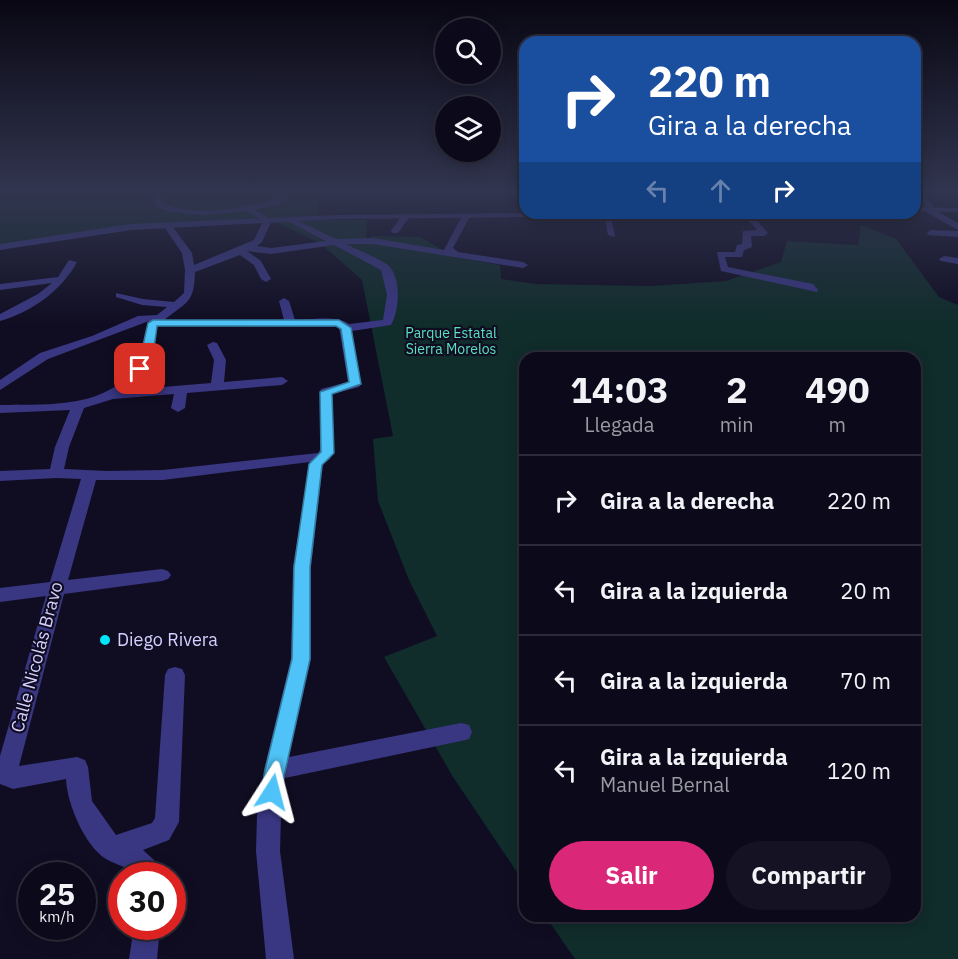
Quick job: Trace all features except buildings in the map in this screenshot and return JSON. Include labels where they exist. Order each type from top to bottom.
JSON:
[{"type":"street","points":[[0,247],[80,235]]},
{"type":"street","points":[[0,409],[78,405],[113,395],[126,388],[140,369],[148,350],[154,320],[189,293],[190,270],[187,253],[174,235]]},
{"type":"street","points":[[190,270],[245,249],[260,240],[262,235]]},
{"type":"street","points":[[0,386],[44,356],[96,338],[142,318],[339,323],[346,328],[384,324],[389,320],[392,307],[389,275],[378,263],[322,235]]},
{"type":"street","points":[[456,235],[448,249],[458,255]]},
{"type":"street","points":[[746,235],[747,247],[740,247],[739,255],[720,254],[726,270],[812,287],[813,290]]},
{"type":"street","points":[[245,249],[271,251],[337,242],[385,242],[523,266]]},
{"type":"street","points":[[245,249],[258,263],[266,279]]},
{"type":"street","points":[[944,259],[958,261]]},
{"type":"street","points":[[0,318],[48,293],[63,279],[72,262]]},
{"type":"street","points":[[0,287],[63,279]]},
{"type":"street","points":[[120,295],[142,302],[175,305]]},
{"type":"street","points":[[284,301],[290,323]]},
{"type":"street","points":[[0,305],[21,307]]},
{"type":"street","points":[[280,959],[268,850],[269,815],[275,770],[301,659],[302,567],[316,464],[325,456],[327,450],[326,392],[355,384],[346,328]]},
{"type":"street","points":[[213,345],[220,360],[217,388]]},
{"type":"street","points":[[113,395],[282,381]]},
{"type":"street","points":[[178,408],[181,391]]},
{"type":"street","points":[[56,473],[62,447],[78,405]]},
{"type":"street","points":[[0,476],[56,473],[163,475],[325,456]]},
{"type":"street","name":"Calle Nicolás Bravo","points":[[90,475],[56,589],[6,774],[13,778],[77,767],[81,803],[112,849]]},
{"type":"street","points":[[0,595],[162,575]]},
{"type":"street","points":[[112,849],[160,832],[168,822],[175,675]]},
{"type":"street","points":[[275,770],[461,732]]},
{"type":"street","points":[[112,849],[141,862]]},
{"type":"street","points":[[143,959],[145,940]]},
{"type":"green space","name":"Parque Estatal Sierra Morelos","points":[[0,235],[96,235],[0,247]]},
{"type":"green space","name":"Parque Estatal Sierra Morelos","points":[[303,235],[366,235],[366,241],[373,242],[370,236],[421,237],[453,257],[500,265],[501,279],[536,284],[650,286],[726,281],[781,262],[787,241],[858,245],[860,235],[885,235],[896,239],[939,297],[958,305],[958,959],[575,959],[549,922],[921,922],[921,352],[519,352],[519,875],[453,777],[384,657],[437,636],[409,580],[378,501],[373,439],[393,436],[362,280],[320,243]]},
{"type":"place","name":"Diego Rivera","points":[[105,640]]},
{"type":"route","points":[[140,369],[148,350],[153,323],[339,323],[346,328],[348,349],[354,365],[355,384],[326,392],[327,453],[316,464],[302,567],[301,659],[272,792]]}]
